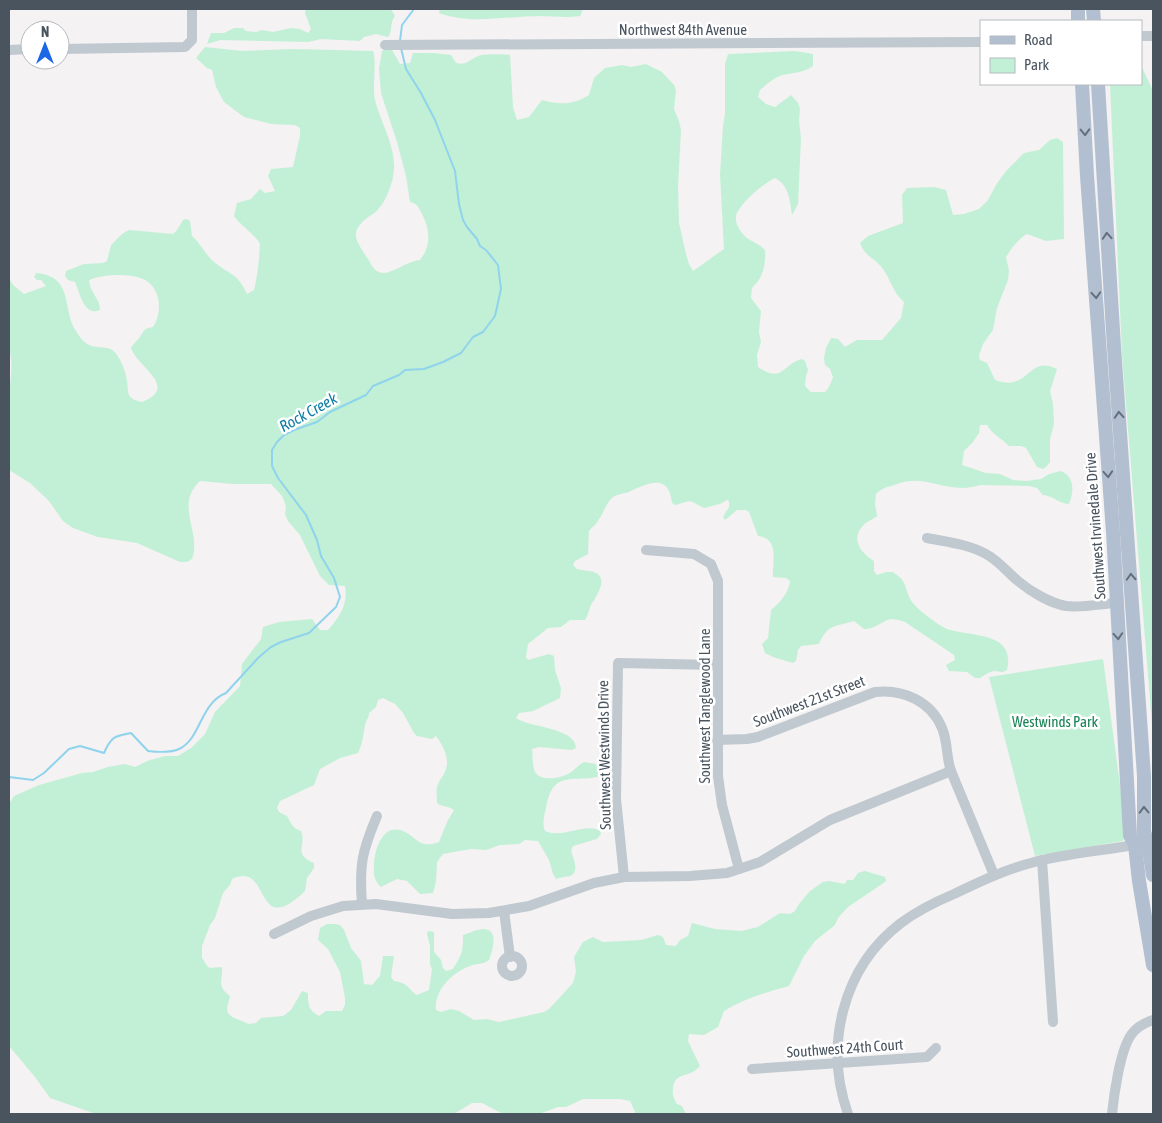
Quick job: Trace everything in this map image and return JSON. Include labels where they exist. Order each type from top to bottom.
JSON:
[{"type":"main road","name":"Southwest Irvinedale Drive","points":[[1082,85],[1130,835],[1146,842]]},
{"type":"main road","name":"Southwest Irvinedale Drive","points":[[1098,85],[1144,776],[1144,832],[1153,875]]},
{"type":"main road","points":[[1106,452],[1122,451]]},
{"type":"main road","name":"Southwest Irvinedale Drive","points":[[1146,842],[1139,881],[1153,965]]},
{"type":"street","points":[[70,49],[185,47],[192,40],[192,9]]},
{"type":"street","name":"Northwest 84th Avenue","points":[[389,45],[980,42]]},
{"type":"street","points":[[927,538],[969,547],[985,553],[996,560],[1019,582],[1056,603],[1074,606],[1116,603]]},
{"type":"street","name":"Southwest Tanglewood Lane","points":[[646,550],[694,554],[711,564],[715,572],[719,591],[718,776],[720,797],[739,869]]},
{"type":"street","name":"Southwest Westwinds Drive","points":[[624,877],[616,799],[618,663],[718,664]]},
{"type":"street","name":"Southwest 21st Street","points":[[717,740],[758,737],[863,695],[875,692],[895,691],[915,698],[924,704],[937,719],[942,729],[951,771],[994,875]]},
{"type":"street","points":[[274,934],[319,913],[343,906],[362,904],[394,905],[452,914],[504,911],[542,902],[594,883],[624,877],[709,875],[739,869],[774,854],[830,820],[951,771]]},
{"type":"street","points":[[362,904],[360,870],[362,857],[365,844],[377,816]]},
{"type":"street","points":[[848,1114],[842,1097],[837,1064],[837,1043],[843,1008],[857,975],[876,947],[894,929],[916,913],[994,875],[1042,860],[1146,842]]},
{"type":"street","points":[[1042,860],[1053,1022]]},
{"type":"street","points":[[504,911],[510,957]]},
{"type":"street","points":[[1112,1114],[1126,1045],[1135,1030],[1146,1022],[1153,1020]]},
{"type":"street","name":"Southwest 24th Court","points":[[752,1069],[927,1057],[936,1048]]},
{"type":"green space","points":[[306,9],[391,9],[395,16],[388,37],[376,34],[364,37],[360,41],[321,39],[308,42],[220,40],[207,44],[211,33],[224,33],[234,28],[243,28],[246,31],[256,32],[262,30],[273,32],[291,28],[300,29],[308,33],[311,29],[305,13]]},
{"type":"green space","points":[[440,9],[583,9],[580,16],[575,17],[528,16],[464,19],[439,13]]},
{"type":"green space","points":[[205,47],[242,51],[294,49],[373,51],[375,62],[375,100],[392,148],[394,167],[391,185],[384,201],[377,211],[361,223],[356,233],[356,238],[372,267],[378,272],[384,273],[420,260],[428,242],[428,230],[424,218],[418,206],[410,202],[406,176],[397,142],[381,93],[379,69],[382,51],[386,48],[392,50],[400,64],[410,63],[413,53],[451,55],[456,63],[459,64],[481,55],[510,55],[513,107],[517,120],[529,117],[542,100],[566,103],[577,101],[589,95],[594,78],[605,68],[622,65],[631,67],[646,64],[662,72],[676,90],[674,109],[681,130],[678,186],[679,223],[686,254],[693,271],[724,249],[720,175],[725,114],[725,64],[728,54],[795,51],[813,54],[813,66],[803,71],[777,77],[760,90],[758,97],[766,104],[775,107],[791,95],[798,103],[801,138],[798,204],[792,215],[786,189],[775,178],[747,200],[736,216],[739,228],[745,236],[765,250],[763,271],[759,280],[752,288],[751,298],[761,311],[759,332],[761,342],[757,355],[758,367],[773,374],[802,359],[805,361],[808,370],[805,386],[811,392],[825,392],[833,377],[830,369],[825,365],[824,358],[831,338],[838,339],[845,347],[857,340],[882,340],[901,318],[904,302],[897,295],[883,269],[865,252],[860,243],[868,236],[903,223],[902,195],[907,188],[934,187],[946,190],[953,215],[964,214],[979,209],[988,200],[1006,171],[1024,153],[1039,150],[1050,140],[1057,138],[1063,142],[1064,239],[1046,241],[1027,234],[1013,247],[1006,257],[1009,271],[1008,280],[997,308],[993,330],[983,344],[979,355],[980,360],[987,363],[995,380],[1006,383],[1015,382],[1040,366],[1057,369],[1050,391],[1054,424],[1050,439],[1050,462],[1043,469],[1037,467],[1026,448],[1009,446],[987,425],[980,425],[979,433],[964,451],[962,465],[986,473],[1000,474],[1013,480],[1026,481],[1041,479],[1049,474],[1061,471],[1069,477],[1072,485],[1072,495],[1069,504],[1043,495],[1037,488],[1029,486],[981,485],[962,488],[922,481],[905,482],[884,488],[876,494],[877,516],[863,526],[857,538],[862,551],[874,561],[874,571],[877,575],[893,572],[898,575],[903,581],[912,601],[931,619],[947,629],[989,638],[1005,648],[1008,657],[1007,670],[1003,672],[994,671],[980,678],[975,678],[967,672],[949,671],[946,665],[955,660],[954,655],[905,622],[892,619],[864,629],[854,621],[833,627],[826,632],[819,644],[801,646],[798,650],[796,661],[793,663],[765,653],[762,644],[768,638],[771,610],[784,597],[790,581],[786,578],[773,577],[774,558],[772,546],[765,538],[758,536],[749,512],[737,510],[725,520],[723,517],[729,507],[729,501],[727,500],[704,508],[690,501],[675,505],[672,503],[667,487],[662,484],[656,483],[643,486],[611,499],[589,531],[588,554],[575,561],[573,565],[577,569],[596,573],[600,576],[601,580],[598,594],[585,620],[570,620],[561,627],[548,628],[528,644],[526,657],[528,660],[549,654],[554,656],[555,670],[561,688],[560,698],[533,711],[519,713],[516,718],[568,736],[574,741],[576,748],[572,750],[539,747],[532,749],[535,772],[542,777],[556,778],[568,774],[584,762],[596,764],[603,771],[603,775],[593,778],[567,779],[560,782],[549,795],[544,820],[545,831],[559,833],[588,828],[600,831],[601,834],[597,839],[573,846],[571,851],[575,867],[574,873],[556,879],[549,860],[538,841],[525,840],[519,844],[500,845],[486,850],[471,849],[443,854],[437,862],[436,882],[433,893],[420,894],[407,881],[397,879],[381,887],[374,875],[374,861],[377,848],[383,836],[393,830],[400,830],[421,843],[432,844],[439,842],[454,810],[437,803],[437,787],[447,765],[445,751],[438,739],[436,736],[432,739],[417,736],[395,704],[383,698],[378,700],[376,707],[369,713],[358,753],[340,758],[320,769],[314,785],[280,801],[277,808],[279,812],[287,816],[294,827],[301,831],[302,853],[307,860],[314,863],[314,868],[307,878],[305,891],[289,904],[277,908],[264,897],[253,880],[244,876],[232,879],[230,885],[223,893],[215,918],[210,925],[202,946],[202,958],[208,967],[222,967],[221,983],[223,989],[230,996],[227,1008],[228,1013],[232,1017],[249,1024],[256,1023],[261,1018],[283,1016],[291,1010],[302,991],[308,993],[309,1006],[319,1016],[326,1011],[342,1011],[345,1005],[345,998],[340,972],[328,949],[318,940],[320,928],[327,924],[340,925],[344,930],[351,948],[361,961],[364,984],[372,985],[380,976],[383,956],[394,956],[391,977],[394,981],[406,985],[417,995],[429,990],[432,969],[430,965],[428,931],[434,932],[434,952],[441,960],[446,971],[453,969],[460,956],[463,935],[481,929],[488,930],[492,933],[494,941],[489,960],[464,969],[451,977],[441,989],[436,1003],[436,1010],[441,1012],[451,1009],[459,1011],[474,1020],[487,1019],[499,1022],[544,1012],[549,1009],[573,983],[576,971],[574,957],[583,942],[593,937],[603,942],[641,940],[658,935],[663,937],[666,945],[676,946],[680,940],[688,936],[692,923],[715,929],[741,931],[758,927],[780,913],[790,914],[795,911],[810,891],[823,882],[829,881],[845,884],[847,880],[853,880],[858,873],[865,871],[885,877],[886,881],[848,907],[838,918],[835,925],[815,941],[804,956],[789,986],[755,996],[724,1011],[718,1027],[704,1035],[689,1034],[688,1041],[700,1066],[691,1073],[677,1079],[673,1090],[677,1104],[682,1106],[686,1114],[636,1114],[630,1101],[620,1099],[583,1099],[566,1107],[558,1107],[539,1114],[503,1114],[482,1103],[472,1103],[454,1114],[96,1114],[50,1098],[9,1046],[9,804],[14,796],[39,785],[82,773],[125,764],[135,767],[147,761],[165,756],[178,756],[191,748],[205,734],[215,712],[240,686],[242,664],[261,639],[263,627],[279,622],[312,619],[320,630],[328,630],[344,605],[345,586],[329,585],[320,576],[300,535],[288,521],[285,514],[286,506],[282,496],[271,484],[233,484],[200,481],[193,490],[189,500],[194,539],[192,559],[187,562],[180,562],[137,543],[98,537],[73,528],[63,521],[49,501],[30,483],[9,470],[8,414],[11,367],[9,349],[9,278],[13,285],[24,294],[46,286],[41,280],[37,280],[34,277],[36,273],[48,275],[56,280],[62,287],[72,322],[78,335],[89,345],[113,350],[116,353],[125,372],[128,393],[132,398],[142,402],[153,396],[157,390],[157,383],[131,348],[144,331],[153,327],[156,321],[159,307],[154,288],[143,279],[123,275],[109,275],[89,280],[100,306],[100,310],[95,311],[90,310],[83,303],[75,282],[68,280],[65,276],[66,271],[84,264],[107,261],[111,245],[129,230],[173,234],[183,220],[187,219],[190,221],[192,236],[210,258],[236,278],[247,294],[254,290],[260,244],[234,216],[237,203],[251,199],[260,189],[265,193],[275,191],[268,176],[271,169],[293,167],[300,128],[295,125],[271,124],[244,117],[224,102],[216,87],[212,70],[196,58]]},
{"type":"green space","points":[[1142,67],[1153,91],[1153,737],[1122,355],[1110,85],[1142,85]]},
{"type":"green space","name":"Westwinds Park","points":[[1103,659],[1127,837],[1122,841],[1035,856],[989,677]]},
{"type":"waterway","name":"Rock Creek","points":[[400,41],[402,25],[414,9]]},
{"type":"waterway","name":"Rock Creek","points":[[9,777],[33,780],[44,773],[69,749],[80,746],[104,753],[114,738],[131,733],[148,751],[168,752],[179,749],[192,737],[206,712],[217,698],[226,693],[259,657],[271,647],[281,642],[309,633],[336,607],[340,597],[334,578],[321,556],[317,540],[306,515],[278,478],[272,466],[272,450],[284,435],[317,422],[330,412],[366,395],[373,386],[399,375],[405,370],[424,369],[461,353],[473,337],[483,332],[495,316],[501,289],[498,265],[486,250],[480,246],[463,220],[455,171],[435,120],[406,69],[401,48]]}]
